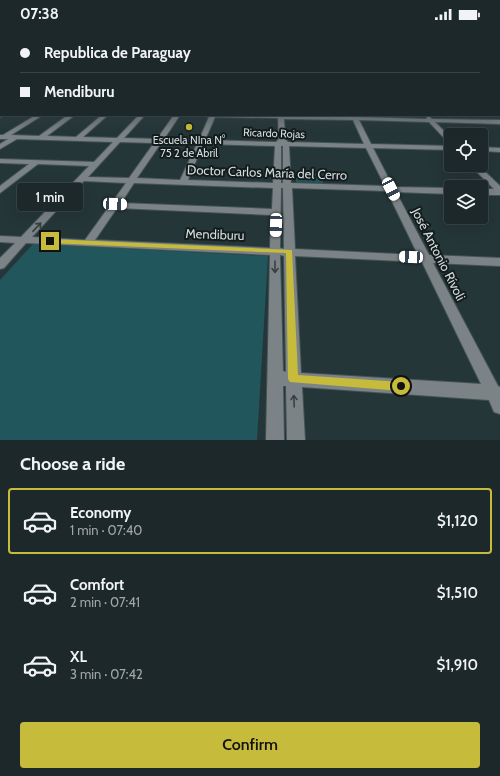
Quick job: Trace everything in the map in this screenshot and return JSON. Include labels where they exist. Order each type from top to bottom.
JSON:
[{"type":"street","points":[[2,137],[38,116]]},
{"type":"street","points":[[40,138],[71,116]]},
{"type":"street","points":[[77,139],[104,116]]},
{"type":"street","points":[[0,265],[141,116]]},
{"type":"street","points":[[88,243],[177,116]]},
{"type":"street","points":[[183,182],[212,116]]},
{"type":"street","points":[[247,116],[500,120]]},
{"type":"street","points":[[281,116],[282,186],[289,251],[296,440]]},
{"type":"street","points":[[426,116],[444,135]]},
{"type":"street","name":"José Antonio Rívoli","points":[[353,117],[498,398]]},
{"type":"street","name":"Ricardo Rojas","points":[[2,137],[444,148]]},
{"type":"street","points":[[0,147],[16,137]]},
{"type":"street","points":[[488,149],[500,150]]},
{"type":"street","points":[[0,161],[96,164]]},
{"type":"street","points":[[0,190],[36,162]]},
{"type":"street","points":[[481,172],[500,192]]},
{"type":"street","name":"Doctor Carlos María del Cerro","points":[[82,179],[444,191]]},
{"type":"street","points":[[275,440],[276,212],[282,186]]},
{"type":"street","points":[[488,192],[500,192]]},
{"type":"street","points":[[115,204],[276,212]]},
{"type":"street","name":"Mendiburu","points":[[0,239],[289,251],[500,262]]},
{"type":"street","points":[[276,378],[498,398]]},
{"type":"shaded area","points":[[296,173],[321,173],[323,183],[296,182]]},
{"type":"shaded area","points":[[33,244],[268,256],[257,440],[0,440],[0,280]]},
{"type":"place","name":"Escuela NIna N° 75 2 de Abril","points":[[189,127]]},
{"type":"route","points":[[50,241],[289,251],[293,379],[401,386]]}]
